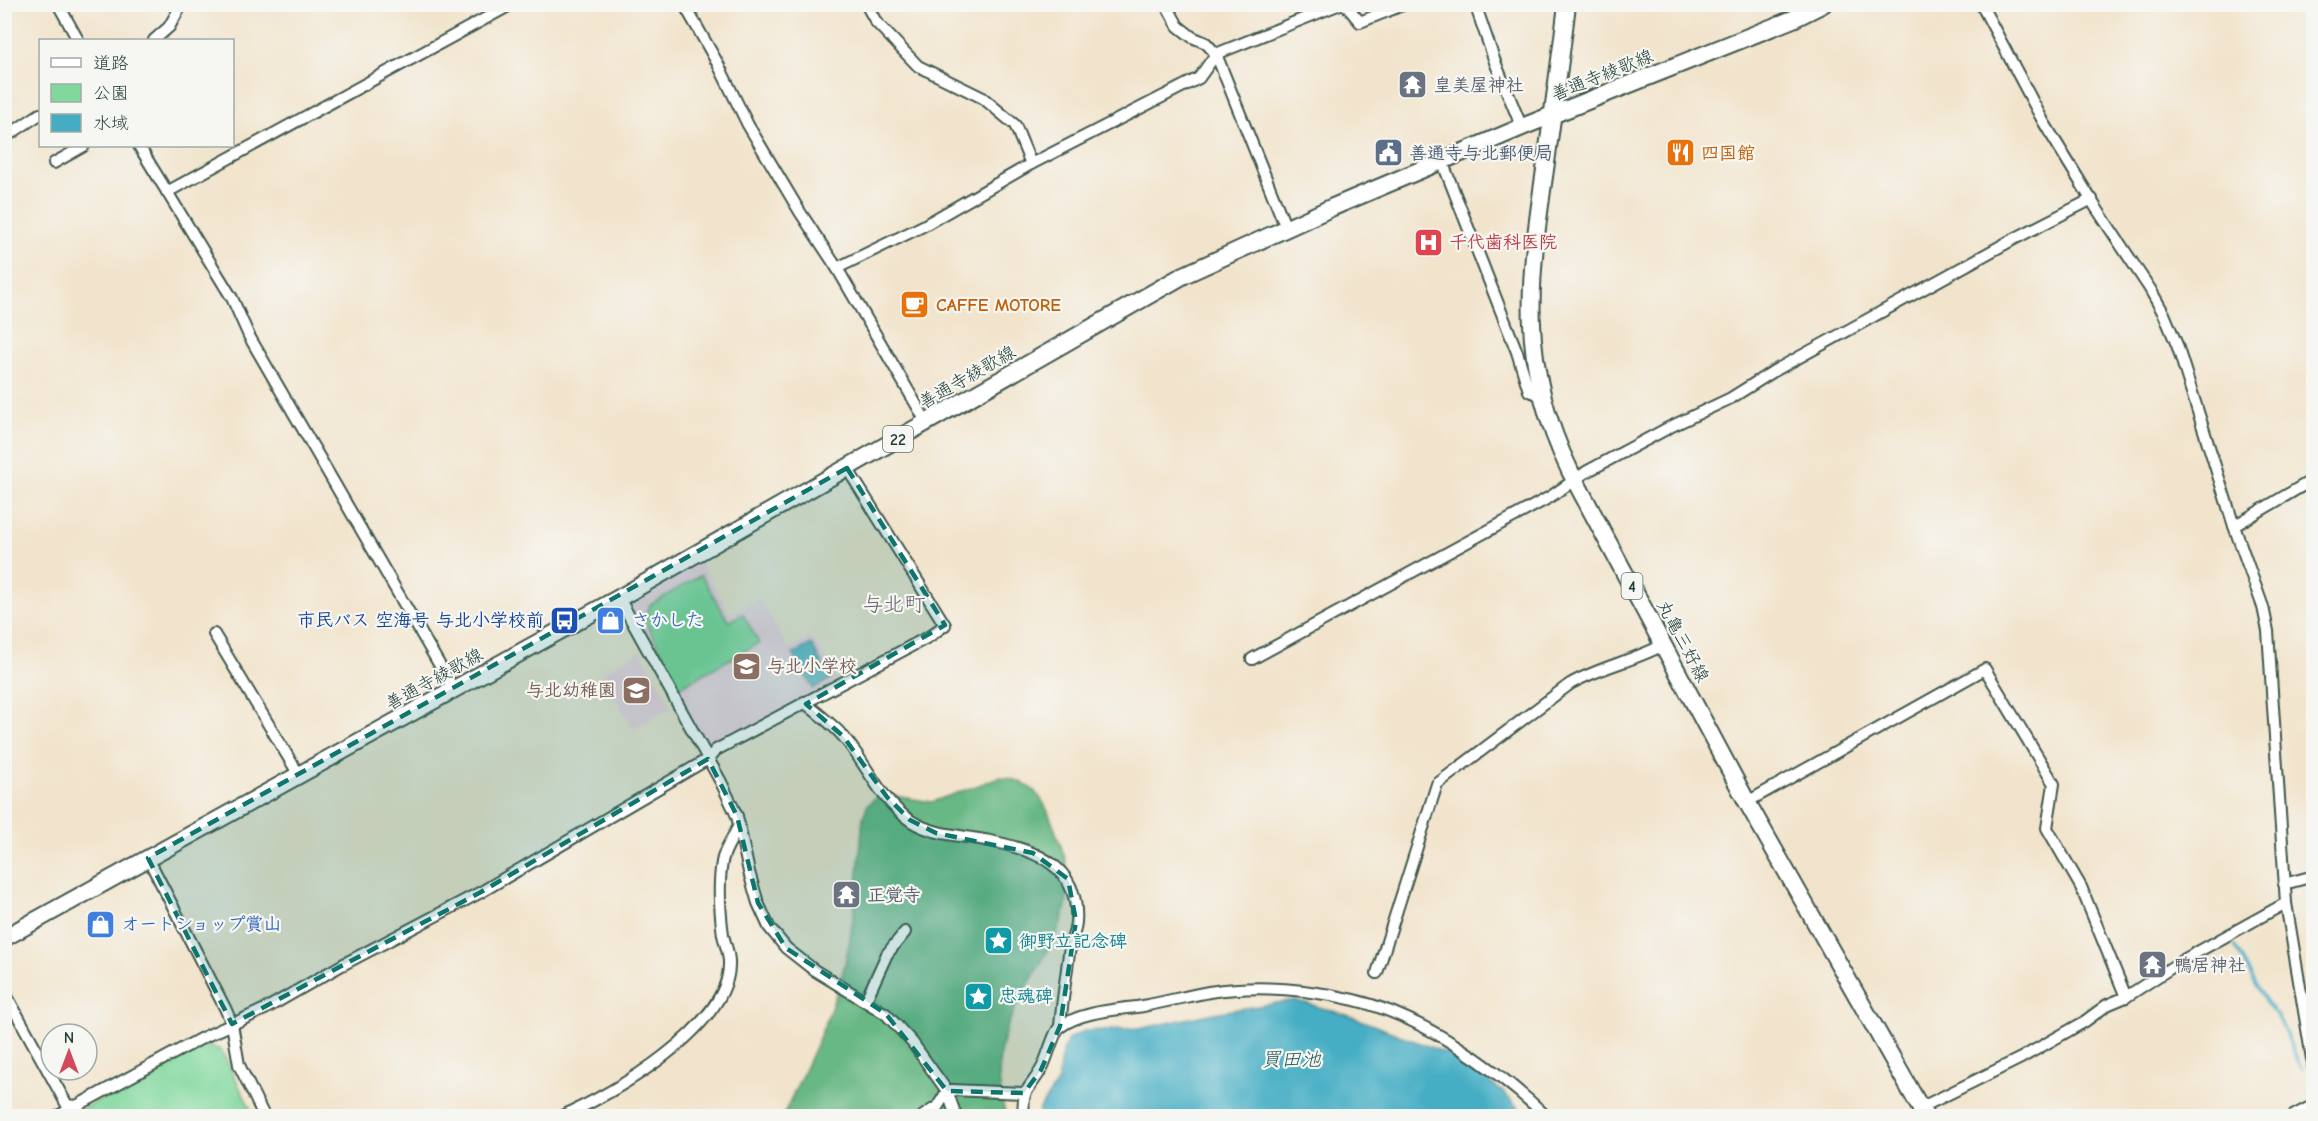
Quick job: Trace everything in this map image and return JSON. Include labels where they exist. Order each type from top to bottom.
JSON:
[{"type":"main road","name":"丸亀三好線","points":[[1567,4],[1534,244],[1530,306],[1533,351],[1540,395],[1561,453],[1748,802],[1921,1114]]},
{"type":"main road","name":"善通寺綾歌線","points":[[4,938],[619,598],[1184,275],[1286,228],[1552,115],[1793,19],[1823,4]]},
{"type":"street","points":[[58,4],[77,39]]},
{"type":"street","points":[[155,39],[169,27],[182,4]]},
{"type":"street","points":[[167,192],[512,4]]},
{"type":"street","points":[[684,4],[748,124],[800,212],[837,268],[927,423]]},
{"type":"street","points":[[866,4],[876,22],[918,66],[983,98],[1015,125],[1031,164]]},
{"type":"street","points":[[1166,4],[1178,26],[1192,37],[1206,43],[1216,54],[1286,228]]},
{"type":"street","points":[[837,268],[923,226],[1031,164],[1199,78],[1216,54],[1343,4],[1360,22],[1405,4]]},
{"type":"street","points":[[1475,4],[1495,62],[1522,128]]},
{"type":"street","points":[[1981,4],[2043,121],[2164,314],[2177,345],[2234,526],[2263,607],[2268,631],[2286,903],[2313,1071]]},
{"type":"street","points":[[4,138],[39,115]]},
{"type":"street","points":[[54,163],[82,147]]},
{"type":"street","points":[[140,147],[232,298],[249,336],[454,690]]},
{"type":"street","points":[[1442,162],[1518,352],[1529,391],[1540,395]]},
{"type":"street","points":[[1252,659],[1550,497],[1575,479],[1670,427],[1731,398],[1774,371],[2012,240],[2092,199]]},
{"type":"street","points":[[58,1116],[80,1111],[140,1071],[294,993],[342,965],[500,882],[708,759],[716,750],[930,636],[945,625],[848,468]]},
{"type":"street","points":[[2234,526],[2313,479]]},
{"type":"street","points":[[619,598],[721,782],[739,825],[748,872],[769,927],[786,948],[814,970],[886,1014],[906,1035],[947,1091],[956,1116]]},
{"type":"street","points":[[214,634],[299,775]]},
{"type":"street","points":[[1377,973],[1437,784],[1584,675],[1647,654],[1663,645]]},
{"type":"street","points":[[1748,802],[1985,669],[2054,784],[2047,828],[2081,887],[2126,997]]},
{"type":"street","points":[[804,702],[843,736],[887,797],[910,820],[936,833],[963,835],[999,842],[1033,853],[1048,860],[1062,872],[1074,895],[1076,921],[1062,998],[1060,1026]]},
{"type":"street","points":[[562,1116],[636,1077],[665,1057],[692,1033],[718,998],[728,978],[729,961],[723,935],[720,897],[722,862],[739,825]]},
{"type":"street","points":[[148,858],[231,1024],[239,1065],[264,1116]]},
{"type":"street","points":[[2284,884],[2313,876]]},
{"type":"street","points":[[1921,1114],[2084,1022],[2107,1005],[2126,997],[2183,960],[2286,903]]},
{"type":"street","points":[[866,1000],[887,954],[905,932]]},
{"type":"street","points":[[1024,1116],[1024,1093],[1041,1070],[1050,1052],[1055,1031],[1060,1026],[1091,1014],[1210,992],[1295,990],[1354,1000],[1424,1027],[1475,1059],[1546,1116]]},
{"type":"street","points":[[4,991],[67,1105],[80,1111]]},
{"type":"street","points":[[947,1091],[1024,1093]]},
{"type":"street","points":[[923,1116],[938,1106],[947,1091]]},
{"type":"street","points":[[2293,1116],[2313,1105]]},
{"type":"highlighted area","points":[[847,468],[945,625],[806,704],[843,736],[887,797],[910,820],[936,833],[1033,853],[1068,879],[1076,921],[1060,1026],[1041,1070],[1024,1093],[947,1091],[886,1014],[786,948],[758,903],[737,816],[708,759],[481,892],[232,1024],[148,858]]},
{"type":"shaded area","name":"与北小学校","points":[[700,561],[730,614],[759,598],[789,649],[812,637],[839,682],[709,749],[631,609],[636,597]]},
{"type":"shaded area","name":"与北幼稚園","points":[[641,651],[672,708],[633,729],[602,672]]},
{"type":"green space","points":[[701,575],[729,622],[743,614],[759,643],[680,687],[644,619],[650,605]]},
{"type":"green space","points":[[1001,777],[1027,785],[1034,790],[1044,804],[1063,852],[1069,884],[1066,906],[1059,927],[1050,948],[1016,1006],[1001,1048],[1000,1083],[1006,1116],[783,1116],[821,1033],[840,982],[853,922],[863,818],[867,806],[877,796],[889,795],[932,802]]},
{"type":"green space","points":[[204,1044],[221,1050],[254,1116],[69,1116]]},
{"type":"water","points":[[811,644],[831,679],[813,689],[793,654]]},
{"type":"water","name":"買田池","points":[[1295,1000],[1347,1015],[1451,1055],[1503,1092],[1526,1116],[1039,1116],[1039,1110],[1058,1081],[1061,1057],[1068,1039],[1084,1031],[1143,1028],[1214,1013]]},
{"type":"waterway","points":[[2234,945],[2267,1004],[2278,1017],[2302,1069]]},
{"type":"place","name":"皇美屋神社","points":[[1413,85]]},
{"type":"place","name":"善通寺与北郵便局","points":[[1388,153]]},
{"type":"place","name":"四国館","points":[[1680,153]]},
{"type":"place","name":"千代歯科医院","points":[[1428,242]]},
{"type":"place","name":"CAFFE MOTORE","points":[[915,305]]},
{"type":"place","name":"市民バス 空海号 与北小学校前","points":[[565,620]]},
{"type":"place","name":"さかした","points":[[611,620]]},
{"type":"place","name":"与北小学校","points":[[746,666]]},
{"type":"place","name":"与北幼稚園","points":[[637,690]]},
{"type":"place","name":"正覚寺","points":[[846,895]]},
{"type":"place","name":"オートショップ賞山","points":[[100,924]]},
{"type":"place","name":"御野立記念碑","points":[[998,941]]},
{"type":"place","name":"鴨居神社","points":[[2153,965]]},
{"type":"place","name":"忠魂碑","points":[[978,996]]},
{"type":"district","name":"与北町","points":[[894,604]]}]
